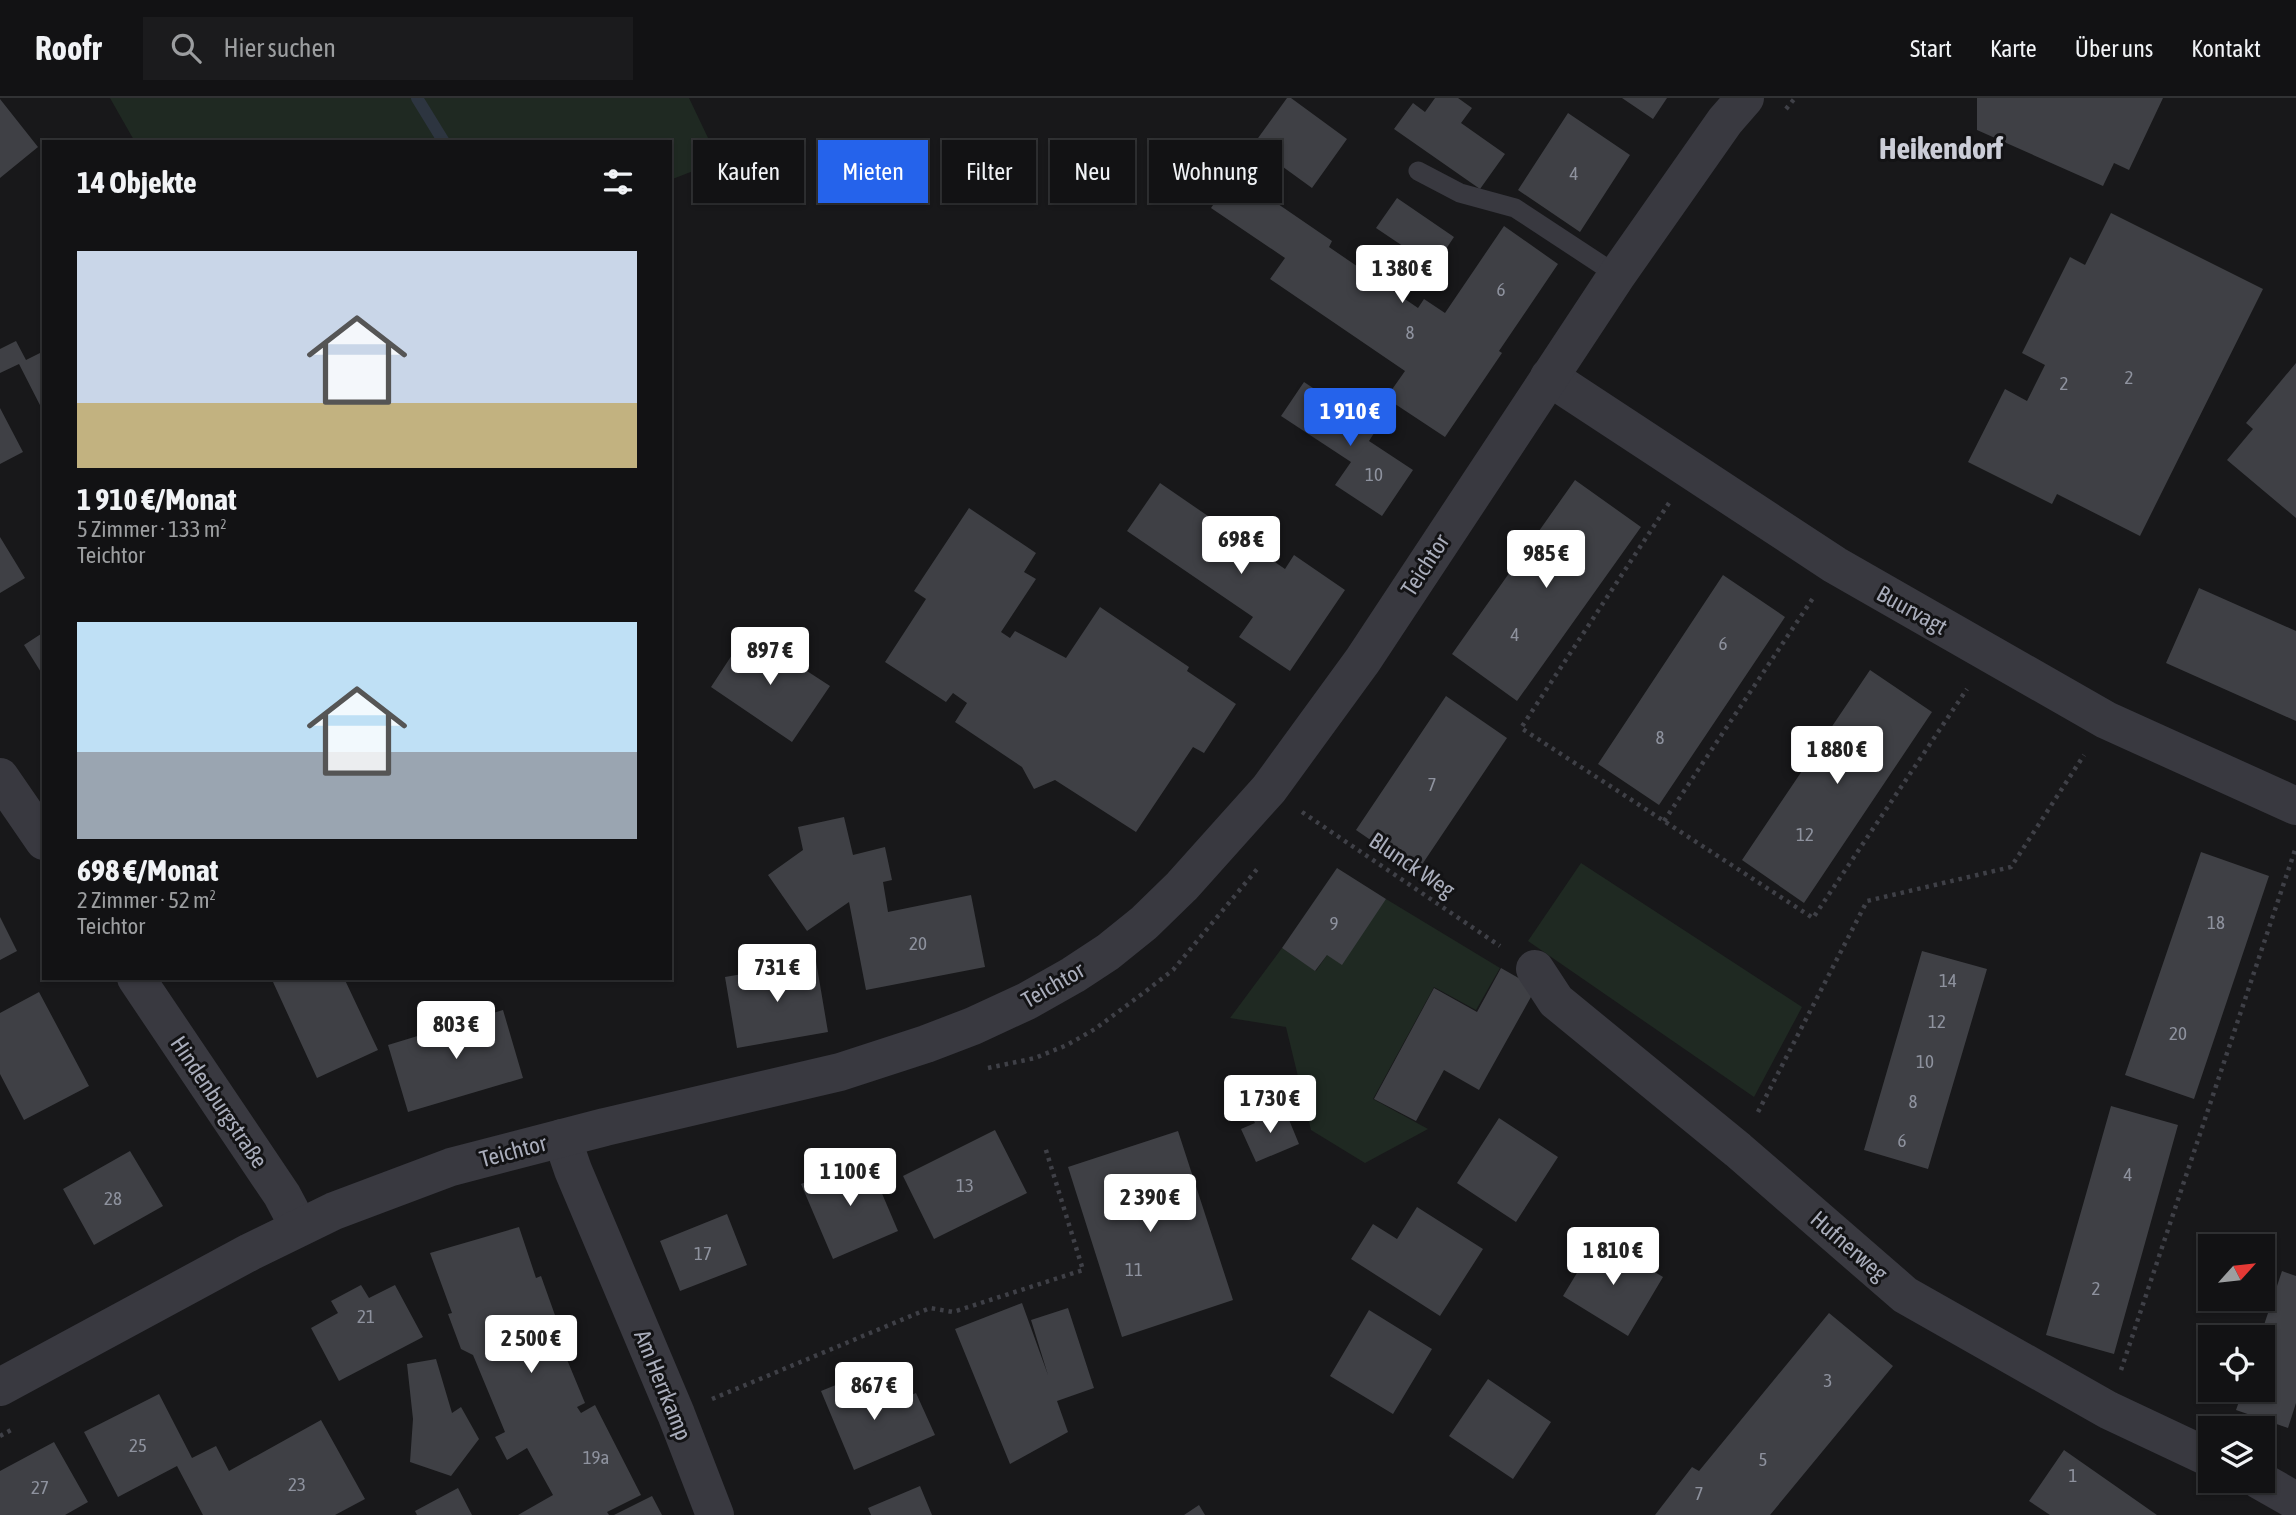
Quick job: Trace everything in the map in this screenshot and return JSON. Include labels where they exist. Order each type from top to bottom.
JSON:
[{"type":"street","name":"Teichtor","points":[[0,1387],[299,1227],[334,1211],[451,1167],[840,1072],[938,1040],[1027,1001],[1073,975],[1144,923],[1182,886],[1269,789],[1363,660],[1617,275],[1745,98]]},
{"type":"street","name":"Buurvagt","points":[[1549,377],[1835,565],[2106,720],[2296,806]]},
{"type":"street","points":[[0,777],[42,838]]},
{"type":"street","name":"Hufnerweg","points":[[1535,969],[1556,1001],[1738,1150],[1905,1295],[2108,1410],[2198,1452]]},
{"type":"street","name":"Hindenburgstraße","points":[[137,980],[282,1195],[299,1227]]},
{"type":"street","name":"Am Herrkamp","points":[[562,1138],[715,1515]]},
{"type":"street","points":[[2275,1489],[2296,1501]]},
{"type":"lane","points":[[1418,171],[1460,192],[1515,208],[1617,275]]},
{"type":"path","points":[[1784,110],[1795,98]]},
{"type":"path","points":[[1691,470],[1521,728],[1813,918],[1991,653]]},
{"type":"path","points":[[1664,821],[1835,565]]},
{"type":"path","points":[[1738,1150],[1867,901],[2011,867],[2106,720]]},
{"type":"path","name":"Blunck Weg","points":[[1269,789],[1535,969]]},
{"type":"path","points":[[1295,824],[1311,804]]},
{"type":"path","points":[[2108,1410],[2296,847]]},
{"type":"path","points":[[974,1071],[1035,1058],[1067,1045],[1095,1029],[1173,970],[1261,866]]},
{"type":"path","points":[[676,1414],[930,1308],[953,1312],[1083,1270],[1045,1147]]},
{"type":"path","points":[[0,1436],[25,1423]]},
{"type":"shaded area","points":[[110,98],[689,98],[709,140],[693,140],[693,171],[672,179],[672,140],[134,140]]},
{"type":"shaded area","points":[[1581,863],[1802,1007],[1754,1097],[1528,941]]},
{"type":"shaded area","points":[[1386,899],[1500,968],[1476,1010],[1434,987],[1373,1099],[1428,1129],[1365,1163],[1311,1130],[1286,1027],[1230,1018],[1282,948],[1316,971],[1327,955]]},
{"type":"building","points":[[1287,98],[1291,98],[1347,139],[1312,188],[1282,166],[1282,140],[1257,140]]},
{"type":"building","points":[[1435,98],[1458,98],[1472,108],[1461,123],[1505,154],[1480,189],[1394,129],[1413,103],[1425,112]]},
{"type":"building","points":[[1622,98],[1667,98],[1653,119]]},
{"type":"building","points":[[1977,98],[2163,98],[2129,170],[2114,163],[2103,186],[1977,130]]},
{"type":"building","points":[[0,99],[38,147],[0,178]]},
{"type":"building","points":[[1568,113],[1630,155],[1580,232],[1518,190]]},
{"type":"building","points":[[1397,198],[1454,237],[1434,267],[1376,228]]},
{"type":"building","points":[[1214,203],[1276,203],[1332,241],[1329,247],[1418,308],[1424,299],[1445,313],[1504,226],[1558,264],[1445,437],[1386,398],[1405,371],[1270,279],[1285,258],[1211,208]]},
{"type":"building","points":[[2111,213],[2263,289],[2140,536],[2057,494],[2052,504],[1968,462],[2005,389],[2027,401],[2045,365],[2022,353],[2070,257],[2085,265]]},
{"type":"building","points":[[16,341],[26,360],[42,352],[42,409],[19,364],[0,373],[0,349]]},
{"type":"building","points":[[2296,363],[2296,518],[2227,460],[2253,429],[2246,423]]},
{"type":"building","points":[[1304,382],[1376,430],[1369,441],[1413,470],[1382,516],[1335,485],[1351,462],[1281,416]]},
{"type":"building","points":[[0,408],[23,452],[0,464]]},
{"type":"building","points":[[1575,480],[1641,527],[1517,701],[1452,654]]},
{"type":"building","points":[[1160,483],[1285,569],[1294,555],[1345,590],[1290,671],[1239,637],[1253,617],[1127,531]]},
{"type":"building","points":[[969,508],[1036,553],[1024,572],[1036,579],[1001,632],[1010,638],[1015,631],[1066,658],[1100,607],[1189,667],[1187,671],[1236,704],[1204,753],[1193,747],[1136,832],[1055,780],[1034,789],[1022,767],[955,722],[967,703],[953,693],[946,702],[885,662],[926,599],[914,591]]},
{"type":"building","points":[[0,537],[25,578],[0,593]]},
{"type":"building","points":[[1723,575],[1785,617],[1659,805],[1598,764]]},
{"type":"building","points":[[2199,588],[2296,631],[2296,721],[2166,663]]},
{"type":"building","points":[[747,632],[830,686],[792,742],[711,687]]},
{"type":"building","points":[[42,633],[42,674],[24,645]]},
{"type":"building","points":[[1870,670],[1932,712],[1804,903],[1742,860]]},
{"type":"building","points":[[1446,696],[1507,738],[1417,872],[1356,830]]},
{"type":"building","points":[[844,817],[853,855],[885,847],[892,880],[883,882],[888,912],[971,895],[985,967],[866,990],[849,902],[807,931],[768,875],[803,850],[798,827]]},
{"type":"building","points":[[2201,852],[2269,876],[2194,1099],[2125,1075]]},
{"type":"building","points":[[1337,868],[1386,899],[1342,965],[1327,955],[1315,971],[1282,948]]},
{"type":"building","points":[[0,917],[17,951],[0,960]]},
{"type":"building","points":[[1922,951],[1987,969],[1928,1169],[1864,1150]]},
{"type":"building","points":[[816,961],[828,1032],[737,1048],[725,977]]},
{"type":"building","points":[[1501,968],[1536,988],[1479,1090],[1444,1070],[1416,1121],[1374,1099],[1434,988],[1477,1012]]},
{"type":"building","points":[[345,980],[378,1050],[317,1078],[273,982]]},
{"type":"building","points":[[39,992],[89,1086],[24,1120],[0,1074],[0,1013]]},
{"type":"building","points":[[503,1010],[523,1078],[408,1112],[388,1045]]},
{"type":"building","points":[[2111,1106],[2178,1125],[2114,1354],[2046,1335]]},
{"type":"building","points":[[1272,1109],[1275,1115],[1285,1110],[1299,1144],[1256,1162],[1241,1129],[1255,1123],[1252,1117]]},
{"type":"building","points":[[1499,1118],[1558,1157],[1516,1222],[1457,1183]]},
{"type":"building","points":[[995,1130],[1027,1193],[934,1239],[903,1176]]},
{"type":"building","points":[[1178,1131],[1233,1300],[1122,1337],[1068,1167]]},
{"type":"building","points":[[130,1151],[163,1206],[94,1245],[63,1189]]},
{"type":"building","points":[[866,1156],[898,1231],[833,1259],[801,1184]]},
{"type":"building","points":[[1417,1207],[1483,1249],[1440,1316],[1351,1259],[1373,1224],[1397,1239]]},
{"type":"building","points":[[727,1214],[747,1265],[680,1291],[660,1241]]},
{"type":"building","points":[[519,1227],[536,1278],[541,1276],[556,1318],[551,1321],[585,1403],[577,1407],[581,1413],[595,1405],[641,1495],[607,1512],[609,1515],[518,1515],[553,1495],[527,1448],[507,1460],[495,1437],[505,1432],[473,1355],[461,1349],[448,1314],[452,1313],[430,1253]]},
{"type":"building","points":[[1598,1238],[1663,1277],[1628,1336],[1563,1296]]},
{"type":"building","points":[[2282,1271],[2296,1276],[2296,1403],[2288,1428],[2275,1424],[2275,1416],[2253,1416],[2236,1410],[2239,1402],[2275,1402],[2275,1325],[2264,1325],[2269,1311],[2275,1311],[2275,1292]]},
{"type":"building","points":[[361,1285],[369,1298],[395,1285],[423,1337],[339,1381],[311,1328],[338,1313],[331,1301]]},
{"type":"building","points":[[1022,1303],[1048,1375],[1031,1320],[1068,1308],[1094,1388],[1057,1401],[1068,1432],[1010,1464],[955,1329]]},
{"type":"building","points":[[1369,1310],[1432,1349],[1393,1414],[1330,1376]]},
{"type":"building","points":[[1829,1313],[1893,1366],[1770,1515],[1655,1515],[1692,1467],[1699,1471]]},
{"type":"building","points":[[436,1359],[452,1413],[461,1407],[479,1439],[451,1476],[410,1462],[413,1419],[407,1364]]},
{"type":"building","points":[[863,1374],[877,1409],[916,1393],[935,1435],[854,1470],[821,1391]]},
{"type":"building","points":[[1488,1379],[1551,1422],[1513,1479],[1449,1436]]},
{"type":"building","points":[[159,1394],[192,1458],[216,1446],[229,1471],[321,1420],[365,1499],[335,1515],[203,1515],[177,1466],[118,1497],[84,1432]]},
{"type":"building","points":[[54,1442],[88,1502],[65,1515],[0,1515],[0,1471]]},
{"type":"building","points":[[2064,1450],[2157,1515],[2050,1515],[2029,1501]]},
{"type":"building","points":[[920,1486],[932,1515],[871,1515],[868,1508]]},
{"type":"building","points":[[458,1488],[472,1515],[417,1515],[415,1511]]},
{"type":"building","points":[[652,1496],[662,1515],[614,1515]]},
{"type":"building","points":[[1199,1505],[1205,1515],[1184,1515]]},
{"type":"waterway","points":[[417,98],[443,140]]},
{"type":"district","name":"Heikendorf","points":[[1941,149]]}]
